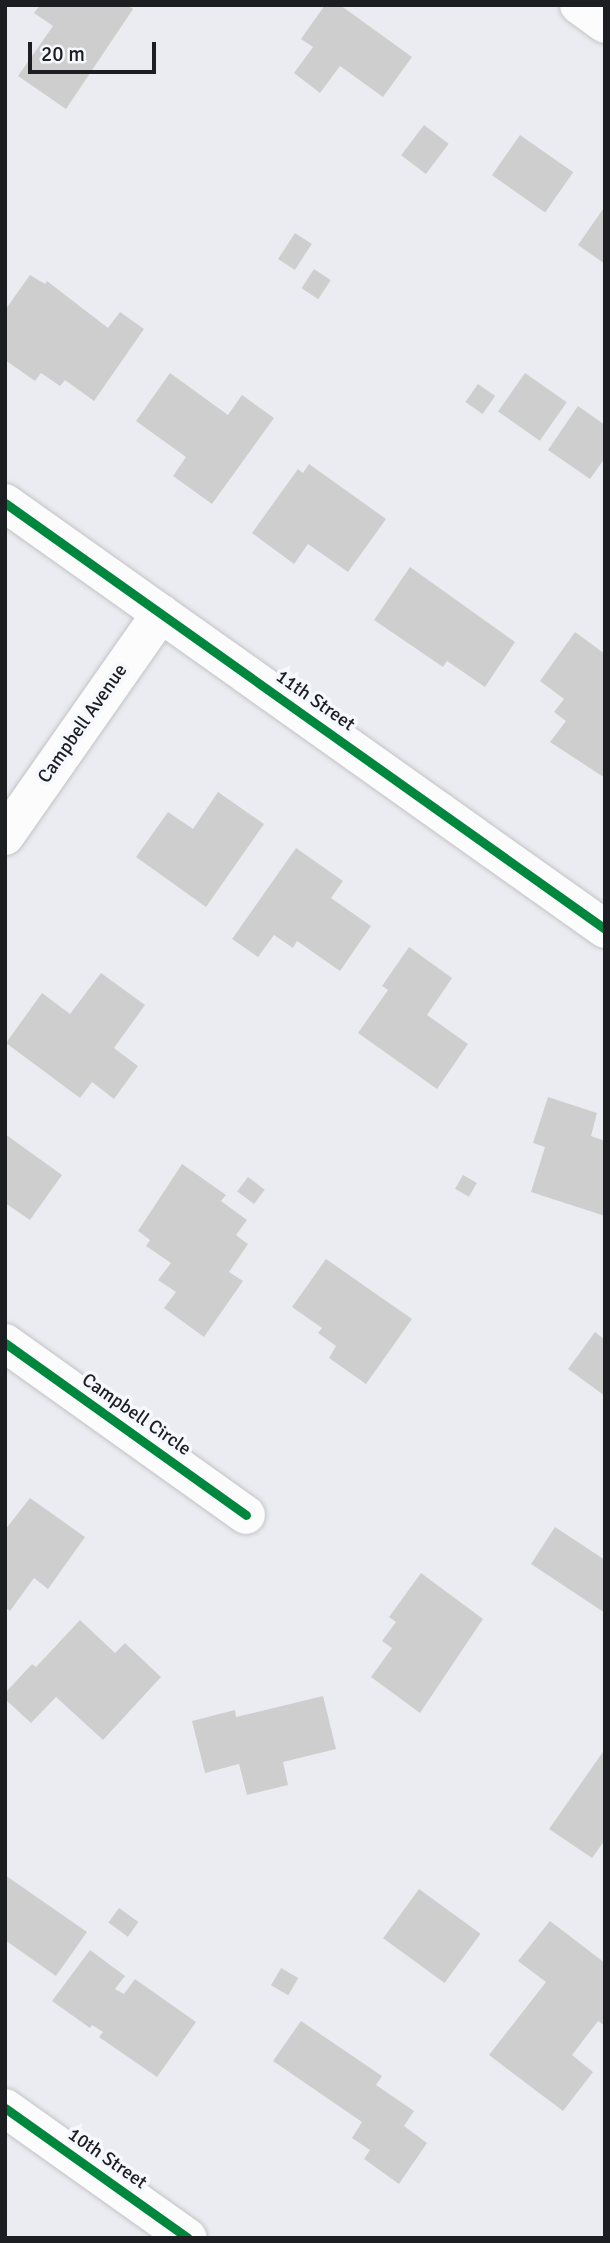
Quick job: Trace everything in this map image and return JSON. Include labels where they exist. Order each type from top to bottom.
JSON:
[{"type":"street","points":[[579,5],[605,24]]},
{"type":"street","name":"11th Street","points":[[5,503],[605,929]]},
{"type":"street","name":"Campbell Avenue","points":[[5,835],[160,613]]},
{"type":"street","name":"Campbell Circle","points":[[5,1343],[246,1515]]},
{"type":"street","name":"10th Street","points":[[5,2108],[188,2238]]},
{"type":"building","points":[[40,5],[128,5],[133,9],[66,109],[18,76],[53,26],[34,13]]},
{"type":"building","points":[[325,5],[340,5],[412,57],[383,97],[340,66],[320,93],[294,73],[313,47],[301,39]]},
{"type":"building","points":[[424,125],[449,144],[426,174],[401,155]]},
{"type":"building","points":[[520,135],[573,172],[545,212],[492,175]]},
{"type":"building","points":[[605,206],[605,264],[578,245]]},
{"type":"building","points":[[295,233],[312,244],[295,270],[278,259]]},
{"type":"building","points":[[314,269],[331,280],[318,299],[301,288]]},
{"type":"building","points":[[30,275],[45,284],[47,281],[108,328],[120,312],[144,329],[94,401],[65,380],[60,386],[41,373],[35,381],[5,360],[5,310]]},
{"type":"building","points":[[170,373],[228,415],[242,395],[274,418],[212,504],[173,476],[186,457],[136,421]]},
{"type":"building","points":[[525,373],[567,402],[540,441],[498,412]]},
{"type":"building","points":[[478,384],[495,396],[483,414],[465,402]]},
{"type":"building","points":[[578,406],[605,425],[605,458],[590,479],[548,450]]},
{"type":"building","points":[[309,464],[386,519],[348,572],[308,544],[294,564],[252,533],[298,469],[303,473]]},
{"type":"building","points":[[410,567],[515,642],[485,687],[447,661],[443,667],[374,620]]},
{"type":"building","points":[[575,632],[605,654],[605,778],[550,742],[566,721],[554,712],[564,699],[540,681]]},
{"type":"building","points":[[218,792],[264,824],[206,907],[136,857],[168,812],[193,829]]},
{"type":"building","points":[[296,848],[343,881],[331,898],[371,926],[340,971],[297,941],[293,948],[274,935],[258,957],[232,939]]},
{"type":"building","points":[[409,947],[452,978],[427,1015],[468,1044],[437,1089],[358,1033],[388,990],[382,986]]},
{"type":"building","points":[[101,973],[145,1005],[114,1048],[138,1066],[114,1099],[92,1082],[80,1098],[6,1043],[42,993],[70,1014]]},
{"type":"building","points":[[548,1097],[597,1113],[591,1136],[605,1141],[605,1216],[531,1192],[545,1147],[533,1143]]},
{"type":"building","points":[[5,1134],[62,1175],[30,1220],[5,1203]]},
{"type":"building","points":[[182,1164],[226,1195],[221,1201],[247,1220],[236,1235],[248,1244],[229,1272],[243,1281],[204,1337],[164,1308],[176,1292],[158,1280],[171,1263],[146,1246],[150,1240],[138,1231]]},
{"type":"building","points":[[463,1175],[477,1183],[469,1197],[455,1189]]},
{"type":"building","points":[[248,1177],[265,1190],[254,1204],[237,1191]]},
{"type":"building","points":[[326,1259],[412,1319],[366,1384],[329,1358],[336,1346],[318,1333],[322,1328],[292,1307]]},
{"type":"building","points":[[595,1332],[605,1340],[605,1396],[568,1369]]},
{"type":"building","points":[[30,1498],[85,1537],[48,1589],[34,1578],[10,1611],[5,1607],[5,1530]]},
{"type":"building","points":[[555,1527],[605,1560],[605,1613],[531,1564]]},
{"type":"building","points":[[421,1573],[483,1619],[420,1713],[371,1677],[392,1648],[382,1641],[396,1622],[389,1617]]},
{"type":"building","points":[[80,1620],[115,1653],[125,1643],[161,1677],[103,1740],[56,1697],[31,1723],[5,1699],[5,1693],[32,1664],[36,1667]]},
{"type":"building","points":[[323,1696],[336,1749],[283,1762],[288,1785],[247,1795],[239,1764],[205,1773],[192,1721],[235,1710],[236,1717]]},
{"type":"building","points":[[605,1749],[605,1840],[592,1858],[549,1829]]},
{"type":"building","points":[[5,1875],[87,1932],[56,1976],[5,1940]]},
{"type":"building","points":[[419,1889],[480,1934],[445,1983],[383,1938]]},
{"type":"building","points":[[119,1908],[138,1922],[128,1937],[108,1923]]},
{"type":"building","points":[[550,1921],[605,1963],[605,2026],[598,2021],[572,2055],[593,2072],[563,2111],[489,2055],[546,1982],[518,1961]]},
{"type":"building","points":[[90,1950],[125,1976],[115,1989],[124,1994],[135,1979],[196,2022],[157,2077],[99,2037],[103,2032],[92,2025],[90,2028],[52,2001]]},
{"type":"building","points":[[281,1968],[298,1978],[288,1995],[271,1985]]},
{"type":"building","points":[[301,2021],[382,2076],[376,2085],[414,2111],[404,2126],[427,2143],[399,2184],[364,2159],[370,2150],[352,2138],[362,2122],[273,2061]]},
{"type":"cycle path","points":[[5,503],[605,929]]},
{"type":"cycle path","points":[[5,1343],[246,1515]]},
{"type":"cycle path","points":[[5,2108],[188,2238]]}]
